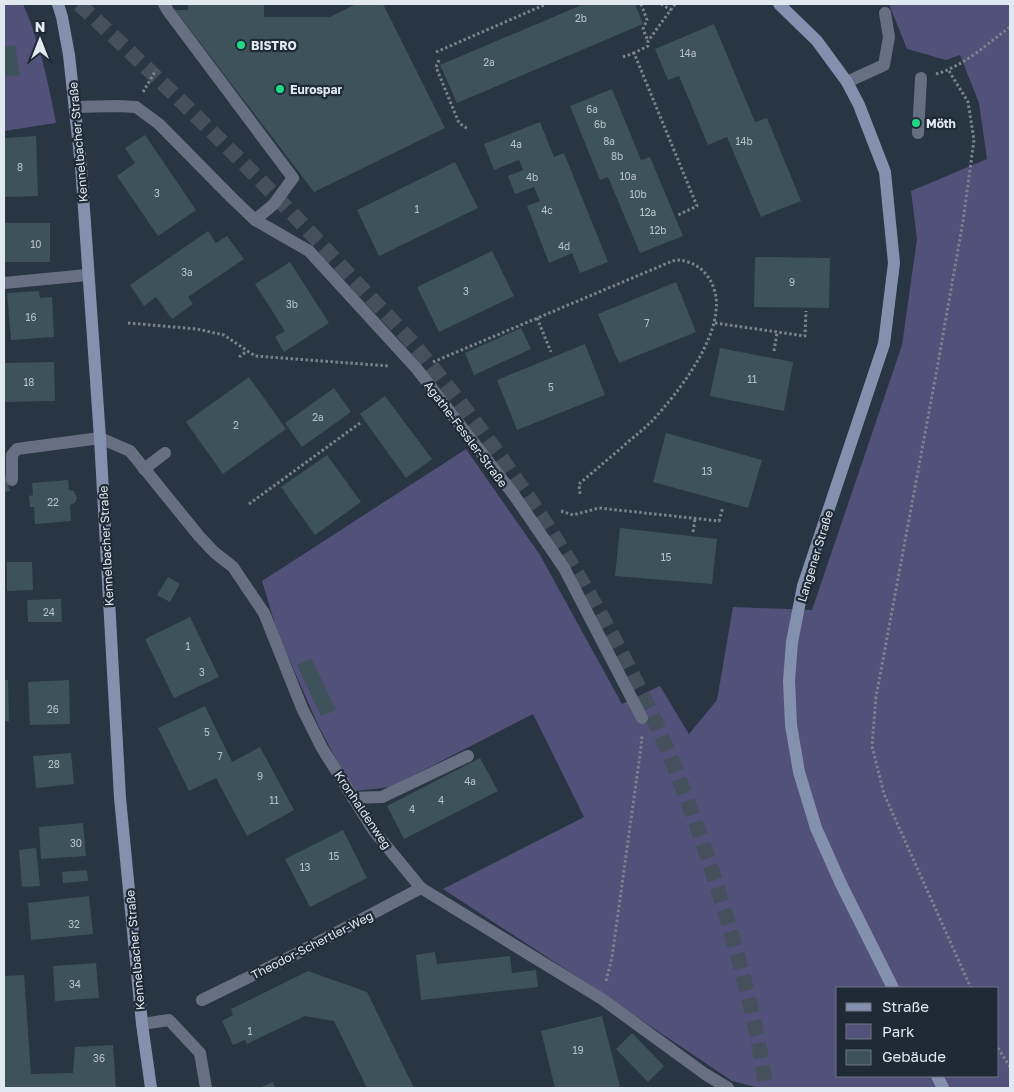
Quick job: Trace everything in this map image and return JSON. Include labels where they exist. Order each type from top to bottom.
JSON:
[{"type":"main road","name":"Kennelbacher Straße","points":[[58,4],[69,55],[76,107],[100,438],[120,798],[142,1024],[151,1088]]},
{"type":"main road","name":"Langener Straße","points":[[779,4],[817,41],[848,82],[885,172],[894,263],[884,344],[803,586],[792,642],[789,681],[792,726],[799,772],[816,828],[841,884],[892,987]]},
{"type":"street","points":[[164,4],[293,178],[274,204],[256,220]]},
{"type":"street","points":[[848,82],[884,65],[889,37],[885,13]]},
{"type":"street","points":[[918,133],[921,78]]},
{"type":"street","name":"Agathe-Fessler-Straße","points":[[76,107],[136,107],[159,124],[256,220],[308,251],[417,369],[514,495],[564,568],[642,718]]},
{"type":"street","points":[[4,283],[87,275]]},
{"type":"street","points":[[12,480],[12,455],[17,448],[100,438]]},
{"type":"street","name":"Kronhaldenweg","points":[[100,438],[130,451],[199,536],[214,552],[233,567],[264,613],[302,708],[322,748],[374,831],[421,888],[602,999],[705,1074],[728,1088]]},
{"type":"street","points":[[144,468],[166,453]]},
{"type":"street","points":[[353,798],[382,797],[468,756]]},
{"type":"street","name":"Theodor-Schertler-Weg","points":[[202,1000],[292,956],[421,888]]},
{"type":"street","points":[[142,1024],[169,1020],[200,1053],[206,1088]]},
{"type":"path","points":[[436,52],[546,4]]},
{"type":"path","points":[[641,4],[647,20],[643,29],[648,41]]},
{"type":"path","points":[[661,4],[671,10]]},
{"type":"path","points":[[623,57],[648,46],[648,41],[675,4]]},
{"type":"path","points":[[971,987],[884,794],[872,746],[876,697],[937,369],[963,221],[974,140],[968,102],[949,71],[1010,27]]},
{"type":"path","points":[[634,52],[698,206],[678,215]]},
{"type":"path","points":[[439,60],[436,67],[459,123],[468,129]]},
{"type":"path","points":[[144,90],[156,70]]},
{"type":"path","points":[[417,369],[675,260],[686,260],[704,271],[715,291],[717,308],[715,323],[705,349],[680,386],[651,422],[579,484],[580,494]]},
{"type":"path","points":[[715,323],[805,336],[806,312]]},
{"type":"path","points":[[537,318],[552,352]]},
{"type":"path","points":[[128,323],[197,329],[224,335],[255,356],[387,366],[394,366],[407,358]]},
{"type":"path","points":[[774,351],[777,333]]},
{"type":"path","points":[[239,357],[247,351]]},
{"type":"path","points":[[249,504],[360,424]]},
{"type":"path","points":[[561,511],[573,515],[599,508],[719,521],[723,507]]},
{"type":"path","points":[[693,532],[695,519]]},
{"type":"path","points":[[602,999],[613,947],[641,747],[642,718]]},
{"type":"path","points":[[999,1050],[1010,1067]]},
{"type":"green space","points":[[4,4],[23,4],[39,48],[56,123],[4,131]]},
{"type":"green space","points":[[889,4],[1010,4],[1010,1088],[759,1088],[732,1081],[443,889],[584,817],[533,714],[391,787],[356,791],[343,772],[318,725],[278,634],[262,581],[466,449],[540,555],[622,704],[660,686],[689,734],[717,700],[733,607],[812,610],[902,345],[917,239],[911,191],[987,159],[979,103],[960,55],[946,60],[907,49]]},
{"type":"building","points":[[188,4],[264,4],[264,17],[330,17],[356,4],[383,4],[445,128],[314,192],[175,10],[188,10]]},
{"type":"building","points":[[584,4],[635,4],[643,24],[457,103],[440,65]]},
{"type":"building","points":[[714,24],[755,122],[767,118],[801,201],[761,217],[727,137],[708,145],[679,76],[668,80],[655,49]]},
{"type":"building","points":[[15,45],[20,75],[4,77],[4,47]]},
{"type":"building","points":[[612,89],[641,160],[650,157],[683,236],[640,253],[608,177],[600,180],[570,106]]},
{"type":"building","points":[[540,122],[554,157],[564,153],[608,262],[580,273],[572,253],[549,263],[527,206],[540,201],[534,187],[515,194],[508,176],[523,170],[519,160],[494,170],[484,144]]},
{"type":"building","points":[[145,135],[196,210],[158,236],[117,176],[135,163],[125,148]]},
{"type":"building","points":[[36,136],[38,196],[4,197],[4,138]]},
{"type":"building","points":[[455,162],[478,208],[379,256],[357,210]]},
{"type":"building","points":[[4,223],[50,223],[50,262],[4,262]]},
{"type":"building","points":[[208,231],[216,243],[227,236],[244,259],[188,297],[193,304],[172,319],[156,297],[144,306],[130,285]]},
{"type":"building","points":[[492,251],[514,296],[439,332],[417,287]]},
{"type":"building","points":[[755,257],[830,258],[829,308],[754,307]]},
{"type":"building","points":[[290,262],[329,323],[284,352],[275,337],[285,331],[255,284]]},
{"type":"building","points":[[676,282],[696,332],[619,363],[598,314]]},
{"type":"building","points":[[39,291],[40,298],[52,297],[54,337],[11,340],[7,293]]},
{"type":"building","points":[[521,328],[531,349],[474,375],[465,353]]},
{"type":"building","points":[[585,344],[605,395],[517,430],[497,380]]},
{"type":"building","points":[[720,348],[793,362],[784,411],[710,396]]},
{"type":"building","points":[[54,362],[55,401],[4,402],[4,363]]},
{"type":"building","points":[[249,377],[286,429],[223,474],[186,422]]},
{"type":"building","points":[[334,388],[351,412],[302,447],[285,423]]},
{"type":"building","points":[[385,396],[432,459],[406,478],[360,414]]},
{"type":"building","points":[[666,433],[762,460],[748,508],[653,482]]},
{"type":"building","points":[[327,455],[361,502],[315,535],[281,487]]},
{"type":"building","points":[[4,471],[10,491],[4,492]]},
{"type":"building","points":[[68,480],[69,490],[74,491],[77,498],[75,503],[70,505],[71,521],[35,524],[34,507],[30,507],[29,496],[33,495],[32,483]]},
{"type":"building","points":[[620,528],[717,539],[712,584],[615,576]]},
{"type":"building","points":[[7,562],[32,562],[33,590],[7,591]]},
{"type":"building","points":[[168,577],[180,584],[170,602],[157,595]]},
{"type":"building","points":[[61,599],[62,622],[28,622],[27,600]]},
{"type":"building","points":[[190,617],[219,677],[174,698],[145,639]]},
{"type":"building","points":[[311,658],[336,710],[321,716],[297,665]]},
{"type":"building","points":[[4,680],[8,680],[9,721],[4,721]]},
{"type":"building","points":[[69,680],[70,724],[30,725],[28,682]]},
{"type":"building","points":[[205,706],[232,762],[260,747],[294,810],[247,836],[216,778],[189,791],[158,728]]},
{"type":"building","points":[[71,753],[74,784],[36,788],[33,756]]},
{"type":"building","points":[[480,758],[498,791],[404,839],[387,806]]},
{"type":"building","points":[[83,823],[86,856],[41,859],[39,827]]},
{"type":"building","points":[[343,830],[367,878],[310,907],[285,859]]},
{"type":"building","points":[[36,848],[40,886],[22,887],[19,850]]},
{"type":"building","points":[[87,870],[88,881],[63,883],[62,872]]},
{"type":"building","points":[[89,896],[93,934],[31,940],[28,903]]},
{"type":"building","points":[[435,952],[437,964],[510,956],[512,973],[536,970],[538,987],[421,1000],[416,955]]},
{"type":"building","points":[[96,963],[99,998],[55,1001],[53,966]]},
{"type":"building","points":[[308,971],[367,992],[414,1088],[367,1088],[334,1021],[305,1016],[247,1044],[245,1040],[233,1045],[222,1021],[233,1015],[231,1009]]},
{"type":"building","points":[[24,975],[31,1074],[73,1073],[75,1047],[113,1045],[116,1088],[4,1088],[4,976]]},
{"type":"building","points":[[602,1016],[620,1086],[612,1088],[555,1088],[541,1031]]},
{"type":"building","points":[[632,1033],[664,1066],[648,1082],[616,1049]]},
{"type":"building","points":[[273,1082],[275,1088],[259,1088]]},
{"type":"tunnel","points":[[79,4],[247,167],[402,331],[454,394],[487,438],[548,527],[577,573],[629,668],[653,717],[684,792],[712,870],[740,963],[755,1025],[766,1088]]},
{"type":"place","name":"BISTRO","points":[[241,45]]},
{"type":"place","name":"Eurospar","points":[[280,89]]},
{"type":"place","name":"Möth","points":[[916,123]]}]
